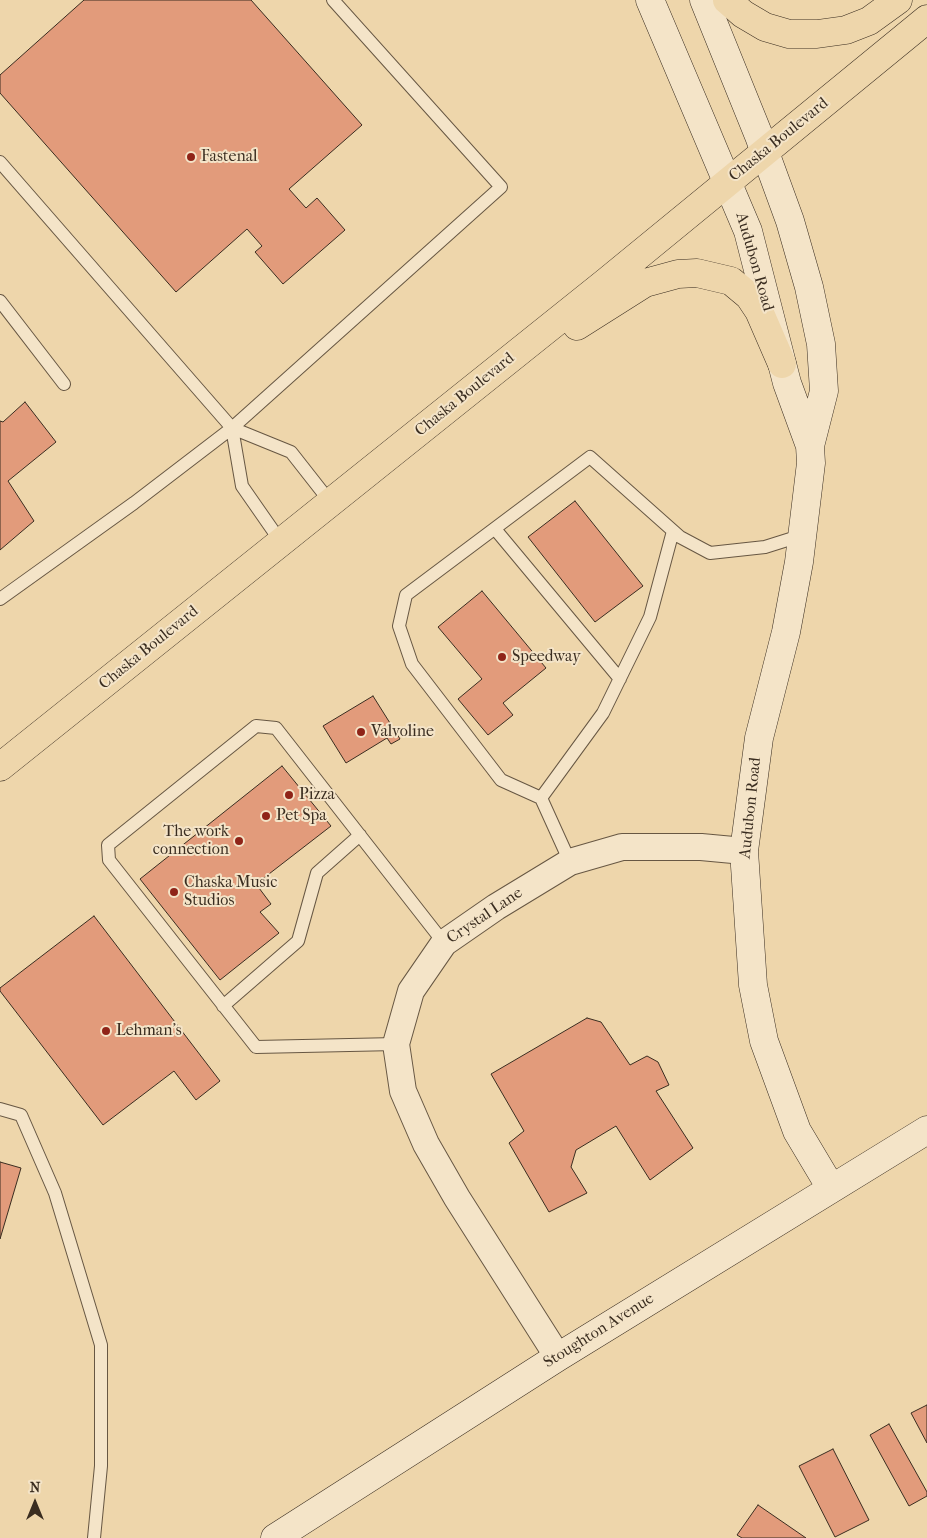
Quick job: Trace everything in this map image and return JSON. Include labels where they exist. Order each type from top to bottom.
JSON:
[{"type":"main road","points":[[727,0],[743,14],[765,27],[789,34],[817,34],[846,30],[869,21],[898,0]]},
{"type":"main road","name":"Chaska Boulevard","points":[[0,767],[485,379],[927,20]]},
{"type":"main road","points":[[485,379],[545,347],[604,307],[645,283],[678,274],[697,273],[731,281],[749,296],[759,312],[782,364]]},
{"type":"street","name":"Audubon Road","points":[[650,0],[748,231],[782,364],[810,446],[811,463],[803,535],[786,632],[759,738],[744,851],[753,985],[764,1041],[797,1131],[831,1188]]},
{"type":"street","name":"Audubon Road","points":[[704,0],[790,221],[804,268],[821,344],[824,391],[810,446]]},
{"type":"street","name":"Crystal Lane","points":[[558,1357],[456,1198],[426,1144],[403,1091],[396,1044],[411,991],[444,943],[496,906],[570,862],[622,847],[701,847],[744,851]]},
{"type":"street","name":"Stoughton Avenue","points":[[274,1538],[558,1357],[927,1130]]},
{"type":"lane","points":[[0,599],[134,503],[232,428],[501,186],[333,0]]},
{"type":"lane","points":[[0,162],[232,428],[291,452],[331,503]]},
{"type":"lane","points":[[0,301],[64,384]]},
{"type":"lane","points":[[232,428],[242,486],[281,542]]},
{"type":"lane","points":[[570,862],[540,798],[501,780],[412,664],[399,626],[406,595],[590,457],[673,531],[710,553],[765,546],[803,535]]},
{"type":"lane","points":[[495,528],[620,679]]},
{"type":"lane","points":[[540,798],[603,713],[620,679],[650,617],[673,531]]},
{"type":"lane","points":[[396,1044],[256,1047],[109,860],[108,844],[256,726],[276,728],[444,943]]},
{"type":"lane","points":[[223,1006],[298,941],[317,873],[360,835]]},
{"type":"lane","points":[[0,1109],[21,1115],[55,1193],[101,1345],[101,1466],[94,1538]]},
{"type":"building","name":"Fastenal","points":[[84,0],[251,0],[362,125],[289,189],[306,208],[317,198],[345,230],[283,284],[255,252],[262,246],[247,229],[176,292],[0,93],[0,75]]},
{"type":"building","points":[[25,402],[56,442],[8,481],[34,521],[0,550],[0,421],[3,422]]},
{"type":"building","points":[[575,501],[643,586],[595,622],[528,537]]},
{"type":"building","points":[[482,591],[546,668],[503,703],[513,715],[488,735],[458,699],[482,679],[438,627]]},
{"type":"building","name":"Valvoline","points":[[373,696],[400,739],[391,744],[387,738],[346,763],[323,726]]},
{"type":"building","points":[[282,766],[331,826],[256,884],[271,904],[260,912],[279,933],[220,980],[140,879]]},
{"type":"building","name":"Lehman's","points":[[94,916],[220,1081],[196,1100],[174,1071],[103,1125],[0,991],[0,988]]},
{"type":"building","points":[[587,1018],[601,1022],[630,1065],[647,1056],[658,1062],[669,1085],[656,1091],[693,1148],[650,1180],[616,1126],[576,1150],[571,1167],[587,1193],[549,1212],[509,1143],[524,1131],[491,1074]]},
{"type":"building","points":[[0,1162],[21,1168],[0,1239]]},
{"type":"building","points":[[927,1405],[927,1443],[911,1413]]},
{"type":"building","points":[[889,1424],[927,1492],[927,1496],[909,1506],[870,1435]]},
{"type":"building","points":[[833,1449],[869,1520],[835,1537],[799,1466]]},
{"type":"building","points":[[758,1505],[806,1538],[742,1538],[737,1535]]},
{"type":"place","name":"Fastenal","points":[[191,157]]},
{"type":"place","name":"Speedway","points":[[502,657]]},
{"type":"place","name":"Valvoline","points":[[361,732]]},
{"type":"place","name":"Pizza","points":[[289,795]]},
{"type":"place","name":"Pet Spa","points":[[266,816]]},
{"type":"place","name":"The work connection","points":[[239,841]]},
{"type":"place","name":"Chaska Music Studios","points":[[174,892]]},
{"type":"place","name":"Lehman's","points":[[106,1031]]}]
